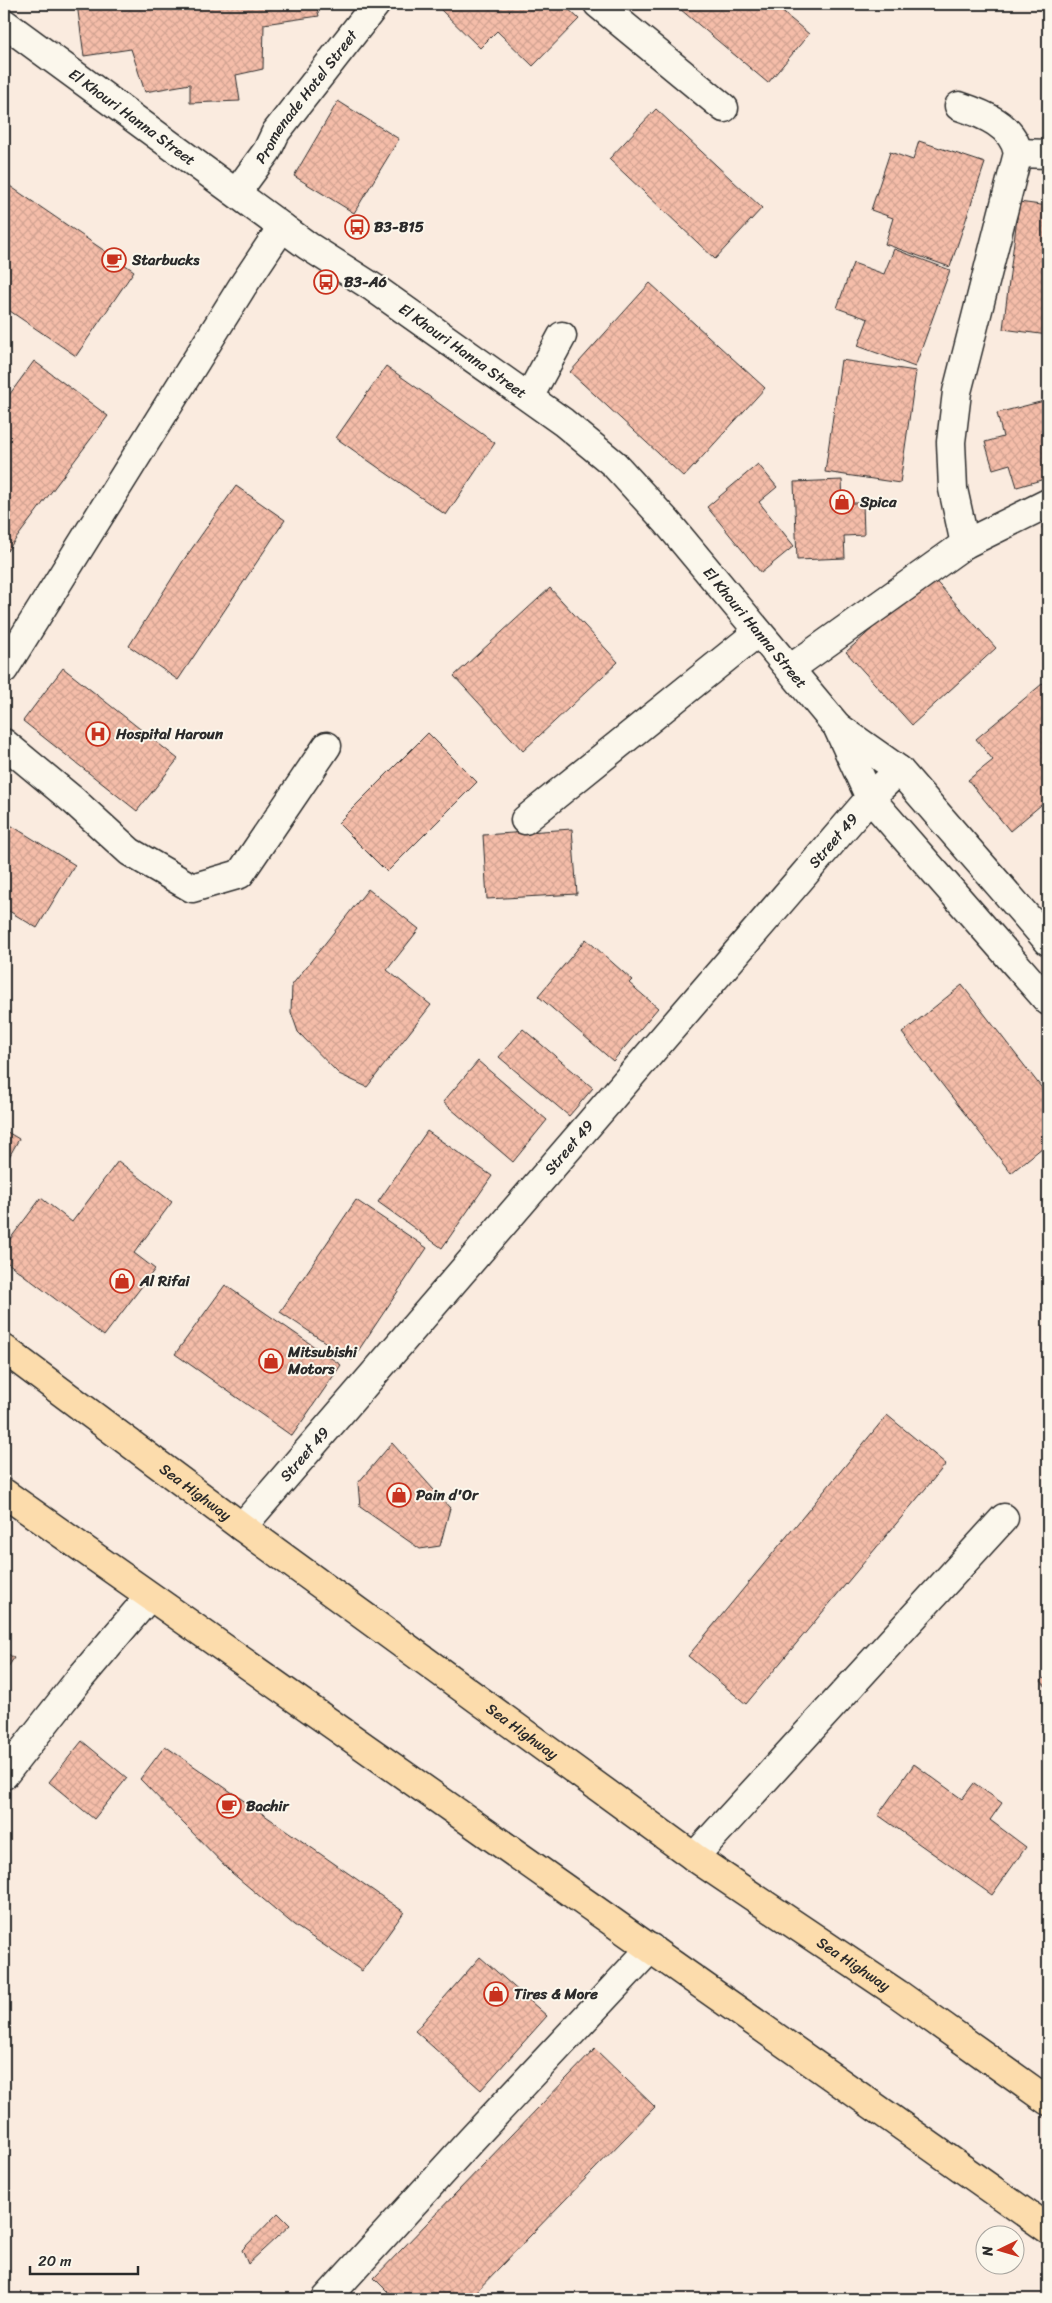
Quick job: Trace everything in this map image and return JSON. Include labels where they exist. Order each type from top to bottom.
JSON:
[{"type":"highway","name":"Sea Highway","points":[[4,1349],[242,1527],[694,1857],[898,1994],[1048,2101]]},
{"type":"highway","points":[[4,1493],[1048,2229]]},
{"type":"street","name":"Promenade Hotel Street","points":[[238,192],[267,151],[276,132],[376,4]]},
{"type":"street","points":[[598,4],[724,108]]},
{"type":"street","name":"El Khouri Hanna Street","points":[[4,23],[238,192],[282,227],[374,288],[529,397],[614,464],[667,522],[837,726],[870,798],[1048,1001]]},
{"type":"street","points":[[959,106],[979,113],[1000,125],[1016,142],[1018,153],[957,392],[951,442],[952,489],[965,544]]},
{"type":"street","points":[[1018,153],[1048,154]]},
{"type":"street","points":[[4,667],[242,287],[282,227]]},
{"type":"street","points":[[529,397],[562,336]]},
{"type":"street","points":[[790,669],[965,544],[1048,504]]},
{"type":"street","points":[[525,820],[758,632]]},
{"type":"street","name":"El Khouri Hanna Street","points":[[837,726],[899,770],[1048,941]]},
{"type":"street","points":[[4,743],[74,801],[130,852],[192,888],[240,874],[328,746]]},
{"type":"street","name":"Street 49","points":[[242,1527],[870,798],[899,770]]},
{"type":"street","points":[[694,1857],[1004,1518]]},
{"type":"street","points":[[4,1775],[81,1676],[149,1597]]},
{"type":"street","points":[[326,2299],[470,2140],[651,1948]]},
{"type":"building","points":[[77,4],[316,4],[319,16],[264,24],[263,69],[236,75],[240,101],[190,103],[190,84],[145,92],[131,49],[84,56]]},
{"type":"building","points":[[443,4],[563,4],[579,19],[533,66],[497,31],[480,48],[439,8]]},
{"type":"building","points":[[674,4],[773,4],[809,34],[768,83]]},
{"type":"building","points":[[338,101],[399,139],[354,213],[294,176]]},
{"type":"building","points":[[656,109],[762,208],[715,259],[609,159]]},
{"type":"building","points":[[919,141],[985,163],[950,267],[885,244],[893,218],[871,210],[890,152],[913,160]]},
{"type":"building","points":[[4,182],[134,271],[76,356],[4,307]]},
{"type":"building","points":[[1019,202],[1048,206],[1048,335],[1003,329]]},
{"type":"building","points":[[894,249],[950,270],[915,367],[858,346],[868,319],[837,308],[853,263],[884,274]]},
{"type":"building","points":[[650,283],[765,388],[684,477],[570,372]]},
{"type":"building","points":[[841,360],[916,371],[900,483],[825,472]]},
{"type":"building","points":[[34,361],[108,416],[4,555],[4,402]]},
{"type":"building","points":[[386,366],[495,443],[446,515],[336,438]]},
{"type":"building","points":[[1044,401],[1048,416],[1048,478],[1017,487],[1010,464],[993,469],[985,442],[1003,437],[997,413]]},
{"type":"building","points":[[758,464],[777,487],[759,502],[794,546],[761,573],[707,507]]},
{"type":"building","points":[[842,480],[843,503],[863,503],[864,535],[844,536],[845,558],[797,560],[794,482]]},
{"type":"building","points":[[236,486],[285,520],[178,680],[129,646],[183,561]]},
{"type":"building","points":[[1048,523],[1048,539],[1042,527]]},
{"type":"building","points":[[931,576],[996,648],[912,725],[846,652]]},
{"type":"building","points":[[550,588],[618,662],[523,751],[454,676]]},
{"type":"building","points":[[63,668],[178,759],[137,811],[23,721]]},
{"type":"building","points":[[1048,679],[1048,802],[1047,800],[1010,831],[968,780],[993,760],[976,739]]},
{"type":"building","points":[[428,733],[477,782],[387,872],[338,823]]},
{"type":"building","points":[[4,821],[75,865],[37,928],[4,908]]},
{"type":"building","points":[[572,829],[577,894],[487,899],[483,835]]},
{"type":"building","points":[[368,889],[419,929],[387,970],[431,1005],[367,1087],[339,1074],[298,1032],[291,1012],[292,985]]},
{"type":"building","points":[[586,939],[632,980],[629,983],[658,1008],[613,1061],[538,996]]},
{"type":"building","points":[[962,985],[1048,1096],[1048,1143],[1011,1173],[902,1033]]},
{"type":"building","points":[[523,1029],[593,1088],[569,1116],[499,1057]]},
{"type":"building","points":[[478,1061],[547,1120],[513,1162],[443,1102]]},
{"type":"building","points":[[4,1130],[19,1139],[4,1166]]},
{"type":"building","points":[[427,1131],[492,1176],[442,1248],[378,1202]]},
{"type":"building","points":[[118,1161],[172,1202],[134,1253],[155,1269],[104,1336],[4,1260],[4,1247],[41,1198],[72,1222]]},
{"type":"building","points":[[356,1200],[427,1248],[352,1360],[280,1312]]},
{"type":"building","points":[[225,1285],[341,1365],[292,1436],[175,1354]]},
{"type":"building","points":[[887,1415],[946,1464],[746,1704],[688,1656]]},
{"type":"building","name":"Pain d'Or","points":[[392,1443],[450,1508],[440,1546],[420,1549],[360,1507],[358,1483]]},
{"type":"building","points":[[4,1651],[14,1658],[4,1673]]},
{"type":"building","points":[[1048,1674],[1048,1689],[1041,1681]]},
{"type":"building","points":[[82,1741],[127,1778],[94,1819],[49,1782]]},
{"type":"building","points":[[165,1746],[404,1912],[362,1971],[294,1925],[232,1873],[140,1779]]},
{"type":"building","points":[[914,1764],[962,1799],[974,1783],[1002,1803],[990,1820],[1026,1847],[992,1895],[878,1815]]},
{"type":"building","points":[[480,1957],[547,2016],[481,2090],[415,2031]]},
{"type":"building","points":[[595,2049],[655,2107],[469,2299],[395,2299],[374,2278]]},
{"type":"building","points":[[278,2213],[290,2225],[248,2264],[242,2250]]},
{"type":"place","name":"B3-B15","points":[[357,227]]},
{"type":"place","name":"Starbucks","points":[[114,260]]},
{"type":"place","name":"B3-A6","points":[[326,282]]},
{"type":"place","name":"Spica","points":[[842,502]]},
{"type":"place","name":"Hospital Haroun","points":[[98,734]]},
{"type":"place","name":"Al Rifai","points":[[122,1281]]},
{"type":"place","name":"Mitsubishi Motors","points":[[271,1361]]},
{"type":"place","name":"Pain d'Or","points":[[399,1495]]},
{"type":"place","name":"Bachir","points":[[229,1806]]},
{"type":"place","name":"Tires & More","points":[[496,1994]]}]
